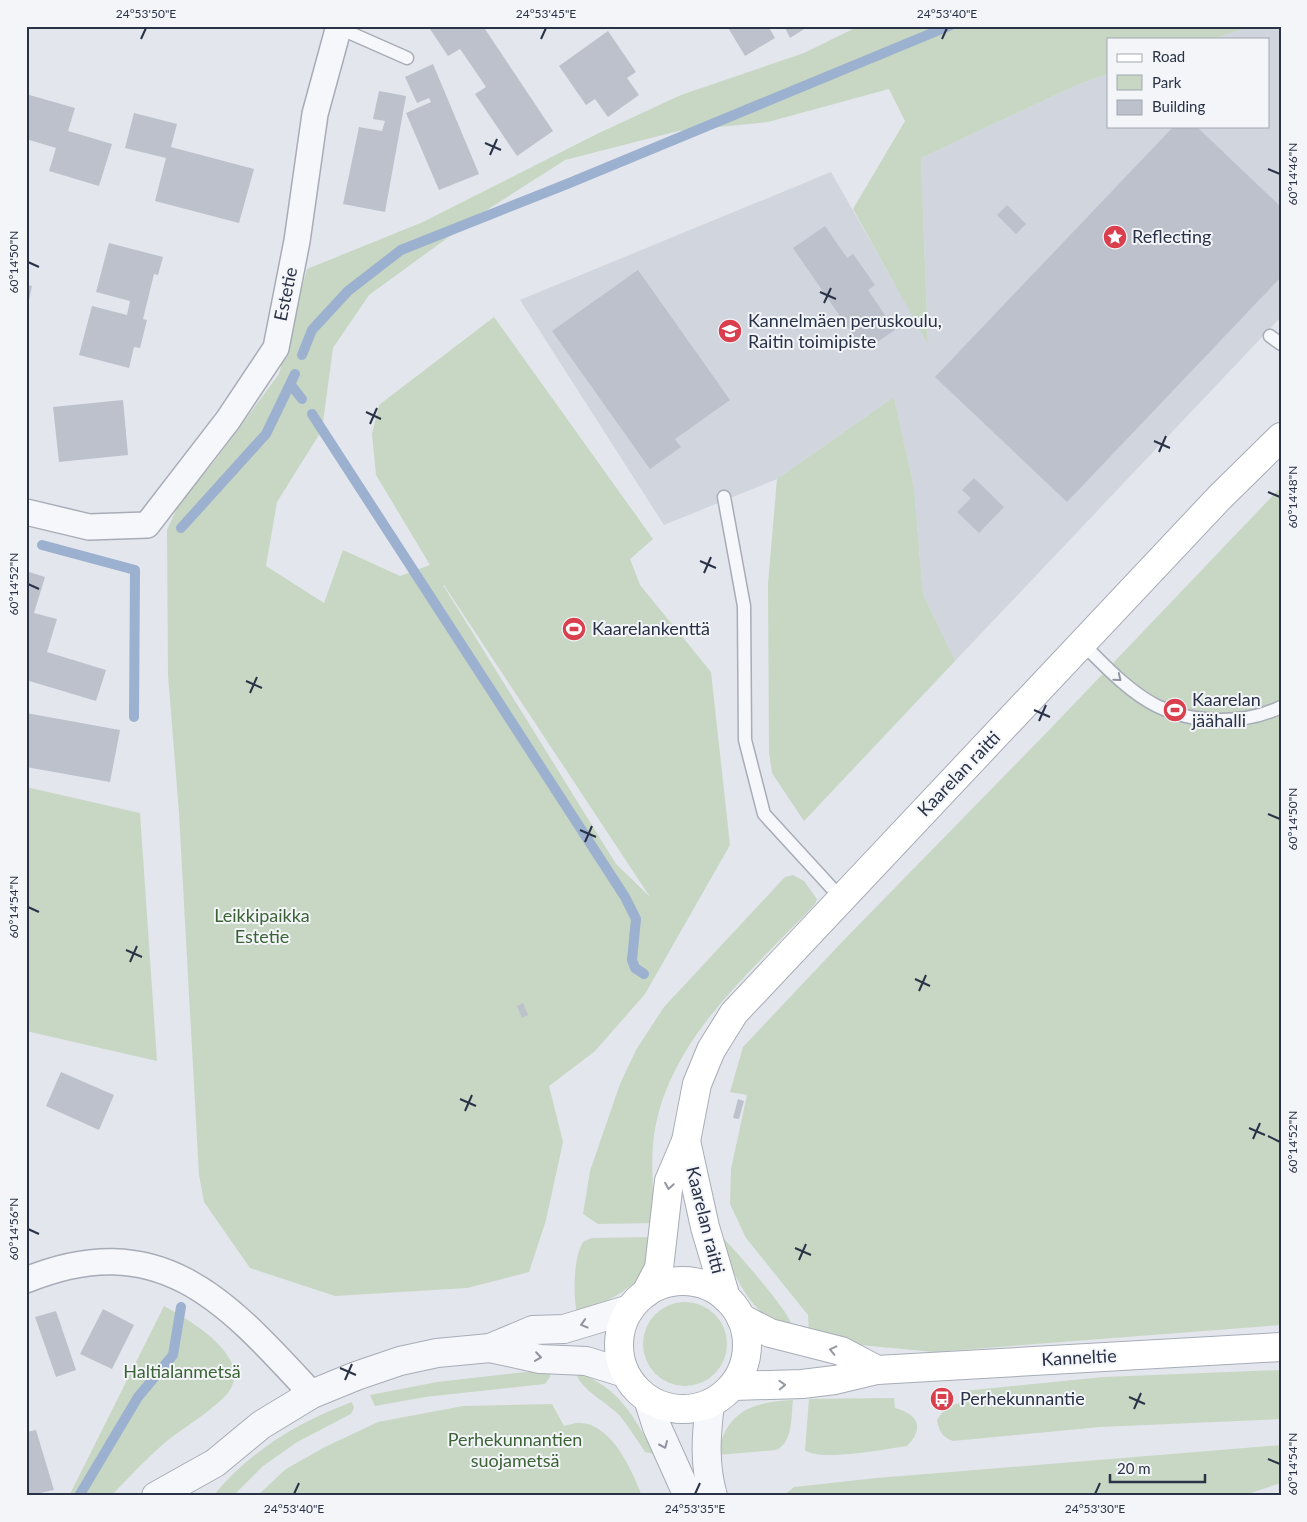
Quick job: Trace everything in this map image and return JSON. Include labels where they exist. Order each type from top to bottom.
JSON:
[{"type":"main road","name":"Kaarelan raitti","points":[[638,1301],[659,1268],[669,1181],[686,1141],[697,1084],[711,1050],[734,1012],[840,897],[1083,644],[1219,498],[1281,437]]},
{"type":"main road","name":"Kaarelan raitti","points":[[686,1141],[705,1227],[734,1308]]},
{"type":"main road","points":[[734,1308],[746,1331],[747,1346],[746,1360],[733,1386],[710,1404],[685,1410],[666,1407],[648,1399],[635,1387],[626,1373],[620,1357],[619,1340],[623,1324],[638,1301],[659,1286],[687,1281],[701,1284],[770,1333],[841,1351],[877,1370]]},
{"type":"main road","name":"Kanneltie","points":[[733,1386],[810,1383],[835,1380],[877,1370],[1281,1347]]},
{"type":"street","name":"Estetie","points":[[26,512],[88,527],[146,525],[228,420],[276,348],[298,241],[314,114],[339,27]]},
{"type":"street","points":[[26,1280],[67,1266],[90,1263],[140,1265],[163,1270],[205,1290],[232,1311],[312,1394]]},
{"type":"street","points":[[490,1348],[533,1330],[564,1329],[638,1301]]},
{"type":"street","points":[[156,1496],[215,1463],[261,1425],[312,1394],[400,1361],[437,1353],[490,1348],[540,1358],[586,1361],[626,1373]]},
{"type":"street","points":[[648,1399],[657,1427],[688,1496]]},
{"type":"street","points":[[710,1404],[705,1437],[706,1464],[713,1496]]},
{"type":"street","points":[[196,1496],[215,1463]]},
{"type":"lane","points":[[339,27],[407,58]]},
{"type":"lane","points":[[1270,336],[1281,344]]},
{"type":"lane","points":[[724,497],[744,606],[745,740],[764,814],[840,897]]},
{"type":"lane","points":[[1083,644],[1115,676],[1138,694],[1156,706],[1177,714],[1201,719],[1225,720],[1253,716],[1281,707]]},
{"type":"shaded area","name":"Kannelmäen peruskoulu, Raitin toimipiste","points":[[1251,26],[1281,26],[1281,317],[955,661],[923,594],[914,488],[894,397],[777,479],[664,525],[520,300],[831,172],[928,342],[921,158],[1079,84],[1107,74],[1107,128],[1270,128],[1270,38],[1216,38]]},
{"type":"green space","name":"Leikkipaikka Estetie","points":[[859,26],[1251,26],[1216,38],[1107,38],[1107,74],[1079,84],[921,158],[928,344],[853,209],[905,121],[889,89],[768,122],[678,131],[565,160],[479,215],[369,295],[333,348],[322,430],[277,502],[266,566],[324,603],[343,550],[400,576],[430,565],[376,475],[372,434],[379,405],[494,317],[653,539],[630,559],[640,585],[711,672],[730,845],[645,994],[595,1051],[549,1086],[563,1142],[546,1220],[529,1272],[467,1288],[335,1296],[250,1268],[204,1202],[199,1175],[179,813],[168,675],[167,530],[179,504],[217,458],[279,374],[307,269],[423,222],[599,133],[681,95],[804,53]],"holes":[[[443,585],[444,585],[650,897],[616,864]]]},
{"type":"green space","points":[[894,397],[914,488],[923,594],[955,661],[804,821],[772,773],[769,752],[768,584],[777,479]]},
{"type":"green space","points":[[1281,487],[1281,1325],[934,1352],[850,1344],[809,1335],[808,1315],[746,1238],[730,1204],[731,1169],[747,1095],[730,1092],[743,1047]]},
{"type":"green space","points":[[26,787],[140,813],[157,1061],[26,1031]]},
{"type":"green space","points":[[793,875],[804,881],[817,899],[815,904],[720,1004],[680,1060],[666,1091],[654,1136],[652,1173],[654,1223],[598,1224],[583,1214],[590,1171],[620,1084],[636,1050],[664,1007],[785,877]]},
{"type":"green space","points":[[718,1234],[743,1260],[784,1310],[792,1328],[774,1321],[764,1314],[747,1295],[739,1283]]},
{"type":"green space","points":[[654,1237],[647,1264],[633,1284],[616,1296],[577,1313],[575,1297],[576,1266],[580,1247],[584,1241],[592,1238]]},
{"type":"green space","points":[[685,1302],[701,1305],[720,1321],[724,1328],[727,1344],[724,1360],[708,1379],[701,1383],[685,1386],[669,1383],[650,1367],[646,1360],[643,1344],[646,1328],[662,1309],[669,1305]]},
{"type":"green space","name":"Haltialanmetsä","points":[[164,1306],[201,1329],[225,1352],[232,1364],[234,1377],[230,1390],[210,1409],[168,1440],[111,1496],[69,1496]]},
{"type":"green space","points":[[1281,1370],[1281,1419],[1100,1427],[953,1441],[946,1438],[942,1433],[937,1420],[946,1407],[963,1402],[964,1391],[1104,1377]]},
{"type":"green space","points":[[525,1372],[550,1372],[550,1377],[545,1384],[425,1397],[375,1406],[370,1395],[437,1382]]},
{"type":"green space","points":[[576,1372],[604,1386],[624,1404],[654,1454],[645,1452],[620,1416],[588,1390],[578,1378]]},
{"type":"green space","points":[[894,1398],[895,1408],[909,1414],[916,1422],[916,1433],[907,1446],[838,1455],[824,1455],[805,1450],[809,1399]]},
{"type":"green space","points":[[793,1400],[790,1428],[786,1441],[782,1446],[776,1450],[717,1455],[727,1428],[743,1412],[765,1403]]},
{"type":"green space","points":[[352,1402],[354,1408],[351,1414],[297,1442],[263,1466],[233,1496],[213,1496],[243,1465],[276,1440],[313,1419]]},
{"type":"green space","name":"Perhekunnantien suojametsä","points":[[552,1404],[564,1426],[579,1423],[591,1425],[611,1440],[633,1474],[642,1496],[257,1496],[286,1469],[325,1447],[378,1422],[463,1406]]},
{"type":"green space","points":[[1281,1445],[1281,1483],[1241,1496],[783,1496],[794,1487],[877,1478]]},
{"type":"building","points":[[428,26],[483,26],[553,131],[517,156],[475,94],[486,87],[467,59],[460,49],[448,56]]},
{"type":"building","points":[[727,26],[768,26],[775,38],[745,56]]},
{"type":"building","points":[[784,26],[809,26],[790,38]]},
{"type":"building","points":[[608,31],[636,72],[627,78],[639,95],[608,117],[595,99],[586,105],[559,66]]},
{"type":"building","points":[[433,64],[479,174],[439,190],[406,113],[431,102],[429,98],[417,103],[405,77]]},
{"type":"building","points":[[379,91],[406,96],[385,212],[343,204],[359,127],[382,131],[385,121],[373,119]]},
{"type":"building","points":[[26,94],[75,108],[68,131],[112,144],[99,186],[49,171],[56,148],[26,139]]},
{"type":"building","points":[[134,113],[177,124],[171,147],[254,169],[239,223],[155,201],[166,158],[125,148]]},
{"type":"building","points":[[1172,128],[1198,128],[1281,207],[1281,277],[1067,502],[935,377]]},
{"type":"building","points":[[1007,205],[1026,224],[1016,234],[997,215]]},
{"type":"building","points":[[825,226],[847,258],[853,254],[875,285],[868,290],[895,330],[864,351],[793,248]]},
{"type":"building","points":[[109,243],[163,257],[158,275],[154,274],[143,319],[147,320],[140,348],[134,347],[129,368],[79,355],[92,306],[127,315],[130,301],[96,292]]},
{"type":"building","points":[[638,270],[730,400],[675,439],[681,447],[650,469],[552,331]]},
{"type":"building","points":[[26,285],[32,286],[27,310],[26,310]]},
{"type":"building","points":[[123,400],[128,455],[59,462],[53,407]]},
{"type":"building","points":[[974,478],[1004,507],[979,533],[957,512],[971,498],[962,490]]},
{"type":"building","points":[[26,571],[45,577],[34,613],[57,619],[47,652],[106,670],[96,701],[26,680]]},
{"type":"building","points":[[26,713],[120,730],[110,782],[26,767]]},
{"type":"building","points":[[523,1003],[528,1015],[522,1018],[517,1006]]},
{"type":"building","points":[[61,1072],[114,1095],[99,1130],[46,1106]]},
{"type":"building","points":[[738,1099],[744,1101],[739,1119],[733,1118]]},
{"type":"building","points":[[103,1309],[134,1325],[112,1369],[80,1354]]},
{"type":"building","points":[[56,1311],[76,1370],[56,1377],[35,1317]]},
{"type":"building","points":[[36,1430],[54,1490],[26,1496],[26,1432]]},
{"type":"waterway","points":[[302,355],[312,330],[348,291],[401,250],[567,184],[949,26]]},
{"type":"waterway","points":[[181,528],[266,434],[295,374]]},
{"type":"waterway","points":[[291,385],[302,399]]},
{"type":"waterway","points":[[312,414],[625,897],[636,919],[632,960],[635,968],[644,974]]},
{"type":"waterway","points":[[42,545],[135,570],[134,717]]},
{"type":"waterway","points":[[79,1496],[138,1397],[173,1355],[181,1307]]},
{"type":"place","name":"Reflecting","points":[[1115,237]]},
{"type":"place","name":"Kannelmäen peruskoulu, Raitin toimipiste","points":[[730,331]]},
{"type":"place","name":"Kaarelankenttä","points":[[574,629]]},
{"type":"place","name":"Kaarelan jäähalli","points":[[1175,710]]},
{"type":"place","name":"Perhekunnantie","points":[[942,1399]]}]
